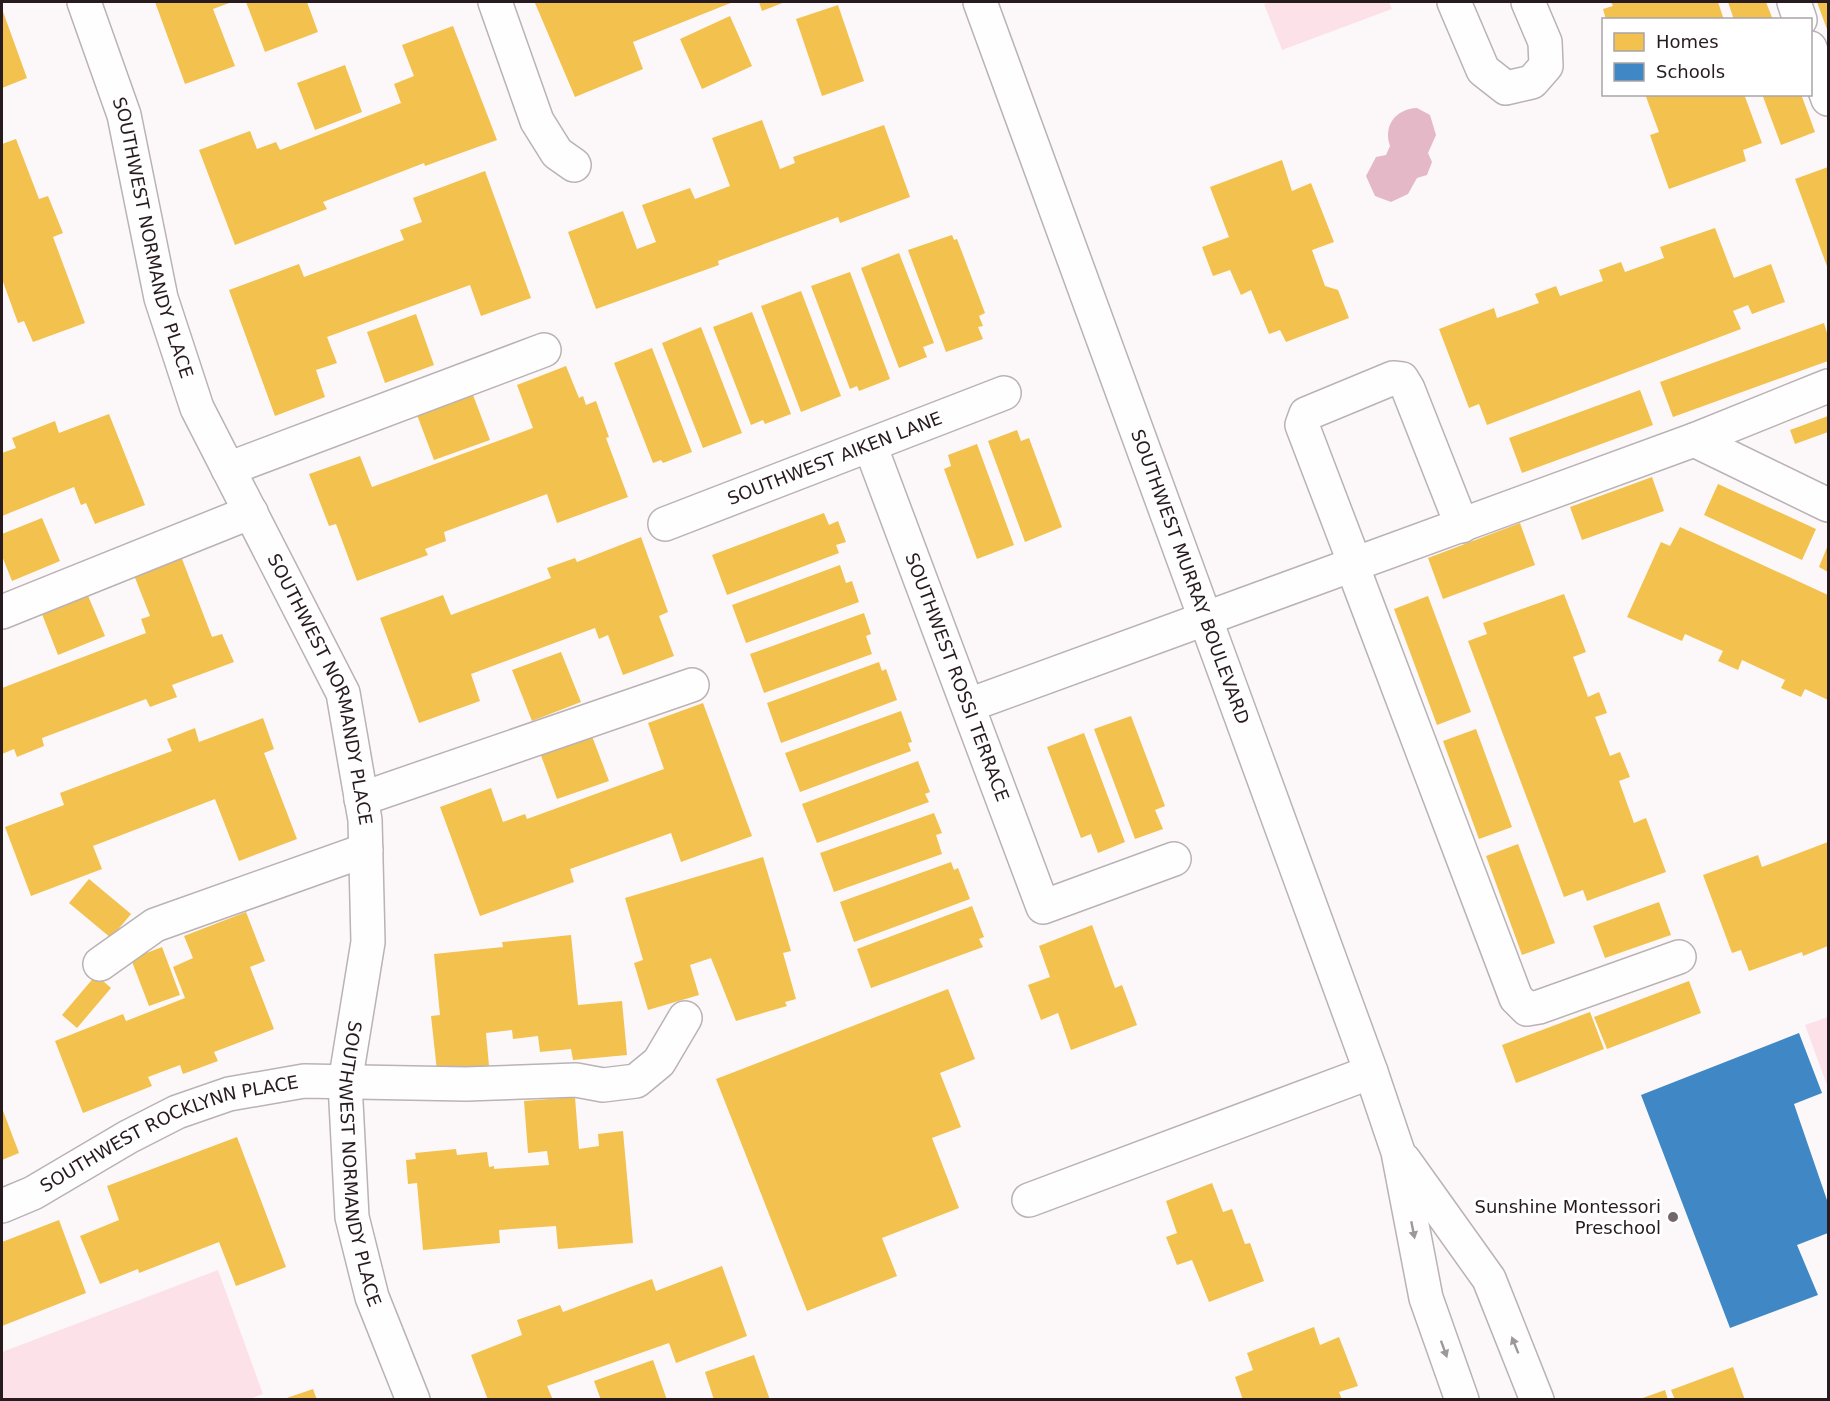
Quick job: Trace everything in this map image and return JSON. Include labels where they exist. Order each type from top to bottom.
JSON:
[{"type":"street","name":"SOUTHWEST NORMANDY PLACE","points":[[84,2],[124,115],[161,298],[197,408],[343,693],[362,799],[366,850],[368,942],[345,1083],[354,1226],[372,1297],[413,1400]]},
{"type":"street","points":[[495,2],[537,122],[557,153],[574,165]]},
{"type":"street","name":"SOUTHWEST MURRAY BOULEVARD","points":[[980,2],[1371,1072],[1398,1152],[1426,1298],[1462,1400]]},
{"type":"street","points":[[1454,2],[1483,70],[1506,88],[1532,82],[1545,66],[1545,42],[1528,2]]},
{"type":"street","points":[[1794,2],[1799,18]]},
{"type":"street","points":[[1812,54],[1828,99]]},
{"type":"street","points":[[228,469],[544,350]]},
{"type":"street","points":[[1462,526],[1402,379],[1393,378],[1306,414],[1302,425],[1516,998],[1527,1009],[1539,1007],[1679,957]]},
{"type":"street","points":[[969,705],[1694,440],[1828,386]]},
{"type":"street","name":"SOUTHWEST AIKEN LANE","points":[[665,524],[1004,393]]},
{"type":"street","points":[[1694,440],[1828,505]]},
{"type":"street","name":"SOUTHWEST ROSSI TERRACE","points":[[870,445],[1043,907],[1173,859]]},
{"type":"street","points":[[2,612],[251,512]]},
{"type":"street","points":[[362,799],[692,685]]},
{"type":"street","points":[[100,964],[155,925],[366,850]]},
{"type":"street","name":"SOUTHWEST ROCKLYNN PLACE","points":[[2,1206],[33,1193],[128,1137],[177,1112],[229,1094],[304,1081],[466,1084],[576,1080],[603,1085],[636,1081],[659,1062],[685,1018]]},
{"type":"street","points":[[1029,1200],[1371,1072]]},
{"type":"street","name":"SOUTHWEST MURRAY BOULEVARD","points":[[1398,1152],[1489,1280],[1537,1400]]},
{"type":"shaded area","points":[[1271,2],[1389,2],[1392,9],[1282,50],[1264,4]]},
{"type":"shaded area","points":[[1417,108],[1430,115],[1436,135],[1428,153],[1432,162],[1427,175],[1417,178],[1408,194],[1391,202],[1375,196],[1366,176],[1376,157],[1386,155],[1390,146],[1388,131],[1393,119],[1403,111]]},
{"type":"shaded area","points":[[1828,1017],[1828,1088],[1805,1025]]},
{"type":"shaded area","points":[[218,1270],[263,1394],[248,1400],[2,1399],[2,1352]]},
{"type":"building: Homes","points":[[155,2],[232,2],[213,9],[235,66],[185,84]]},
{"type":"building: Homes","points":[[246,2],[307,2],[318,32],[265,52]]},
{"type":"building: Homes","points":[[733,2],[633,42],[643,69],[575,97],[535,3]]},
{"type":"building: Homes","points":[[759,2],[785,2],[762,11]]},
{"type":"building: Homes","points":[[1611,2],[1718,2],[1723,18],[1605,18],[1603,9],[1613,6]]},
{"type":"building: Homes","points":[[1728,2],[1766,2],[1772,18],[1733,18]]},
{"type":"building: Homes","points":[[1817,2],[1828,2],[1828,32]]},
{"type":"building: Homes","points":[[838,5],[864,81],[822,96],[796,19]]},
{"type":"building: Homes","points":[[2,9],[27,78],[2,88]]},
{"type":"building: Homes","points":[[730,16],[752,66],[702,89],[680,39]]},
{"type":"building: Homes","points":[[453,26],[497,140],[425,166],[424,163],[323,202],[327,209],[235,245],[199,150],[250,131],[257,149],[276,142],[280,150],[401,103],[394,84],[414,76],[402,45]]},
{"type":"building: Homes","points":[[345,65],[362,112],[315,130],[297,83]]},
{"type":"building: Homes","points":[[1646,96],[1745,96],[1762,143],[1743,150],[1746,161],[1669,189],[1650,135],[1659,132]]},
{"type":"building: Homes","points":[[1763,96],[1802,96],[1815,132],[1781,145]]},
{"type":"building: Homes","points":[[762,120],[780,169],[795,163],[793,157],[884,125],[910,197],[840,223],[838,217],[718,261],[719,265],[596,309],[568,232],[623,211],[637,249],[656,242],[642,205],[690,188],[695,199],[730,186],[712,138]]},
{"type":"building: Homes","points":[[16,139],[39,199],[48,196],[63,233],[53,237],[85,323],[33,342],[24,321],[18,323],[2,279],[2,144]]},
{"type":"building: Homes","points":[[1282,160],[1292,191],[1311,183],[1334,242],[1312,250],[1325,286],[1338,290],[1349,318],[1286,342],[1280,330],[1269,334],[1251,290],[1241,295],[1230,270],[1213,276],[1202,247],[1229,237],[1210,187]]},
{"type":"building: Homes","points":[[1828,167],[1828,269],[1795,179]]},
{"type":"building: Homes","points":[[485,171],[531,298],[481,316],[470,285],[327,337],[337,363],[316,370],[325,397],[275,416],[229,290],[299,264],[304,277],[404,240],[400,230],[422,222],[413,198]]},
{"type":"building: Homes","points":[[1715,228],[1734,278],[1771,264],[1785,302],[1752,314],[1748,305],[1733,311],[1741,329],[1487,425],[1479,404],[1469,408],[1439,329],[1494,308],[1497,318],[1539,303],[1535,294],[1556,286],[1560,296],[1603,281],[1599,270],[1621,262],[1625,272],[1664,258],[1660,247]]},
{"type":"building: Homes","points":[[952,235],[954,240],[957,239],[985,313],[979,316],[983,326],[978,327],[983,339],[946,352],[908,250]]},
{"type":"building: Homes","points":[[899,253],[934,343],[923,347],[927,357],[899,368],[861,268]]},
{"type":"building: Homes","points":[[850,272],[890,379],[859,391],[857,386],[850,389],[811,286]]},
{"type":"building: Homes","points":[[801,291],[841,396],[801,412],[761,306]]},
{"type":"building: Homes","points":[[752,312],[791,414],[765,424],[763,420],[751,425],[713,327]]},
{"type":"building: Homes","points":[[416,314],[434,365],[385,383],[367,332]]},
{"type":"building: Homes","points":[[1824,323],[1828,336],[1828,361],[1673,417],[1660,382]]},
{"type":"building: Homes","points":[[701,327],[742,433],[703,448],[662,343]]},
{"type":"building: Homes","points":[[652,348],[692,452],[663,463],[661,460],[653,463],[614,363]]},
{"type":"building: Homes","points":[[566,366],[579,398],[583,396],[586,405],[596,401],[609,437],[606,438],[628,497],[557,523],[547,494],[444,532],[446,541],[425,549],[428,555],[357,581],[336,524],[329,526],[309,474],[360,456],[372,487],[533,428],[517,385]]},
{"type":"building: Homes","points":[[470,387],[490,440],[434,460],[414,407]]},
{"type":"building: Homes","points":[[1640,390],[1653,425],[1522,473],[1509,438]]},
{"type":"building: Homes","points":[[109,414],[145,505],[95,524],[86,503],[81,505],[74,487],[2,516],[2,453],[16,448],[12,438],[55,421],[59,433]]},
{"type":"building: Homes","points":[[1828,416],[1828,432],[1795,444],[1790,430]]},
{"type":"building: Homes","points":[[1017,430],[1021,441],[1029,438],[1062,527],[1025,542],[988,441]]},
{"type":"building: Homes","points":[[977,444],[1014,545],[977,559],[944,469],[951,466],[948,455]]},
{"type":"building: Homes","points":[[1652,477],[1664,511],[1582,540],[1570,507]]},
{"type":"building: Homes","points":[[1718,484],[1816,529],[1802,560],[1704,515]]},
{"type":"building: Homes","points":[[824,513],[829,525],[838,521],[846,542],[836,545],[839,553],[727,595],[712,555]]},
{"type":"building: Homes","points":[[42,518],[60,561],[12,581],[2,556],[2,534]]},
{"type":"building: Homes","points":[[1520,523],[1535,565],[1443,599],[1428,558]]},
{"type":"building: Homes","points":[[1680,527],[1828,595],[1828,700],[1805,689],[1801,697],[1781,688],[1785,680],[1742,660],[1738,670],[1718,661],[1723,651],[1685,634],[1682,641],[1627,617],[1661,542],[1670,546]]},
{"type":"building: Homes","points":[[641,537],[668,612],[659,616],[674,656],[623,675],[608,635],[599,639],[595,628],[471,674],[480,701],[419,723],[380,618],[443,595],[451,615],[551,578],[547,568],[575,558],[577,562]]},
{"type":"building: Homes","points":[[1828,545],[1828,572],[1819,567]]},
{"type":"building: Homes","points":[[179,551],[212,637],[222,634],[234,662],[172,685],[177,697],[150,707],[146,699],[42,738],[44,746],[17,757],[14,749],[2,754],[2,688],[146,633],[141,619],[150,616],[132,570]]},
{"type":"building: Homes","points":[[840,565],[846,583],[852,581],[859,602],[746,643],[732,605]]},
{"type":"building: Homes","points":[[86,591],[105,636],[58,655],[40,609]]},
{"type":"building: Homes","points":[[1564,594],[1586,652],[1573,657],[1588,697],[1599,692],[1607,713],[1595,717],[1610,756],[1620,752],[1630,777],[1619,781],[1634,823],[1646,818],[1666,872],[1587,901],[1583,890],[1564,897],[1468,641],[1487,634],[1483,623]]},
{"type":"building: Homes","points":[[1428,596],[1471,712],[1437,725],[1394,609]]},
{"type":"building: Homes","points":[[864,613],[871,634],[866,636],[872,654],[764,693],[750,654]]},
{"type":"building: Homes","points":[[561,652],[581,702],[532,721],[512,670]]},
{"type":"building: Homes","points":[[879,662],[882,671],[886,669],[897,700],[781,743],[767,703]]},
{"type":"building: Homes","points":[[703,703],[752,836],[681,862],[671,833],[570,869],[574,882],[480,916],[440,807],[491,788],[503,822],[525,814],[527,819],[664,769],[648,723]]},
{"type":"building: Homes","points":[[901,711],[912,742],[908,743],[911,751],[800,792],[785,753]]},
{"type":"building: Homes","points":[[1131,716],[1165,806],[1155,810],[1163,829],[1135,839],[1094,729]]},
{"type":"building: Homes","points":[[263,718],[274,749],[264,753],[297,839],[239,861],[215,799],[93,846],[102,869],[31,896],[5,827],[64,805],[60,793],[172,751],[167,739],[195,728],[199,742]]},
{"type":"building: Homes","points":[[1476,729],[1512,827],[1479,839],[1443,741]]},
{"type":"building: Homes","points":[[590,731],[609,781],[557,799],[539,750]]},
{"type":"building: Homes","points":[[1084,733],[1125,842],[1098,853],[1091,834],[1081,838],[1047,747]]},
{"type":"building: Homes","points":[[918,761],[930,792],[925,794],[929,802],[817,843],[802,804]]},
{"type":"building: Homes","points":[[934,813],[942,833],[936,835],[942,854],[834,892],[820,853]]},
{"type":"building: Homes","points":[[1828,842],[1828,946],[1803,956],[1802,952],[1749,971],[1741,950],[1732,953],[1703,875],[1758,855],[1762,867]]},
{"type":"building: Homes","points":[[1518,844],[1555,943],[1522,955],[1486,856]]},
{"type":"building: Homes","points":[[763,857],[791,951],[783,953],[796,999],[785,1002],[787,1006],[736,1021],[711,958],[690,965],[699,995],[648,1010],[634,963],[643,960],[625,898]]},
{"type":"building: Homes","points":[[951,862],[954,870],[958,868],[970,899],[854,942],[840,902]]},
{"type":"building: Homes","points":[[89,879],[131,914],[111,938],[69,903]]},
{"type":"building: Homes","points":[[1659,902],[1671,935],[1605,958],[1593,926]]},
{"type":"building: Homes","points":[[972,906],[984,937],[979,939],[983,947],[871,988],[857,949]]},
{"type":"building: Homes","points":[[246,912],[265,961],[250,967],[274,1029],[214,1052],[218,1061],[183,1074],[180,1065],[148,1077],[152,1086],[83,1113],[55,1041],[123,1014],[126,1021],[185,998],[173,967],[193,958],[184,936]]},
{"type":"building: Homes","points":[[1092,925],[1115,988],[1122,985],[1137,1025],[1071,1050],[1058,1013],[1041,1020],[1028,985],[1050,977],[1039,946]]},
{"type":"building: Homes","points":[[571,935],[578,1005],[622,1001],[627,1055],[573,1060],[571,1049],[540,1052],[538,1036],[513,1039],[512,1030],[486,1033],[489,1066],[437,1071],[431,1016],[440,1015],[434,954],[503,947],[502,942]]},
{"type":"building: Homes","points":[[162,947],[180,995],[149,1006],[131,959]]},
{"type":"building: Homes","points":[[96,975],[111,988],[77,1028],[62,1015]]},
{"type":"building: Homes","points":[[1689,981],[1701,1013],[1607,1049],[1594,1017]]},
{"type":"building: Homes","points":[[948,989],[975,1059],[940,1073],[961,1127],[932,1138],[959,1208],[882,1238],[897,1276],[807,1311],[716,1079]]},
{"type":"building: Homes","points":[[1590,1012],[1604,1049],[1516,1083],[1502,1045]]},
{"type":"building: Homes","points":[[575,1097],[579,1149],[599,1146],[598,1134],[623,1131],[633,1243],[558,1249],[556,1226],[499,1230],[500,1243],[423,1250],[417,1183],[408,1184],[406,1160],[416,1159],[415,1153],[456,1149],[457,1155],[487,1152],[489,1167],[494,1166],[494,1169],[549,1165],[547,1151],[528,1153],[524,1101]]},
{"type":"building: Homes","points":[[2,1108],[19,1153],[2,1160]]},
{"type":"building: Homes","points":[[237,1137],[286,1267],[236,1286],[219,1242],[139,1273],[138,1269],[100,1284],[80,1236],[119,1220],[107,1186]]},
{"type":"building: Homes","points":[[1212,1183],[1223,1212],[1232,1209],[1245,1244],[1250,1243],[1264,1281],[1209,1302],[1192,1260],[1177,1265],[1166,1237],[1177,1233],[1166,1201]]},
{"type":"building: Homes","points":[[59,1220],[86,1293],[2,1326],[2,1242]]},
{"type":"building: Homes","points":[[722,1266],[747,1336],[676,1363],[669,1343],[547,1386],[553,1400],[488,1400],[471,1355],[522,1335],[517,1320],[560,1305],[563,1312],[652,1279],[656,1291]]},
{"type":"building: Homes","points":[[1314,1327],[1320,1345],[1339,1337],[1358,1386],[1339,1392],[1342,1400],[1243,1400],[1235,1377],[1253,1370],[1247,1353]]},
{"type":"building: Homes","points":[[754,1355],[770,1400],[714,1400],[705,1372]]},
{"type":"building: Homes","points":[[653,1360],[667,1400],[601,1400],[594,1381]]},
{"type":"building: Homes","points":[[1733,1367],[1745,1400],[1675,1400],[1671,1390]]},
{"type":"building: Homes","points":[[313,1389],[317,1400],[284,1400],[284,1399]]},
{"type":"building: Homes","points":[[1665,1390],[1668,1400],[1640,1400],[1640,1399]]},
{"type":"building: Schools","points":[[1799,1033],[1822,1093],[1794,1104],[1828,1203],[1828,1233],[1797,1245],[1818,1295],[1730,1328],[1641,1095]]},
{"type":"place","name":"Sunshine Montessori Preschool","points":[[1673,1217]]}]
